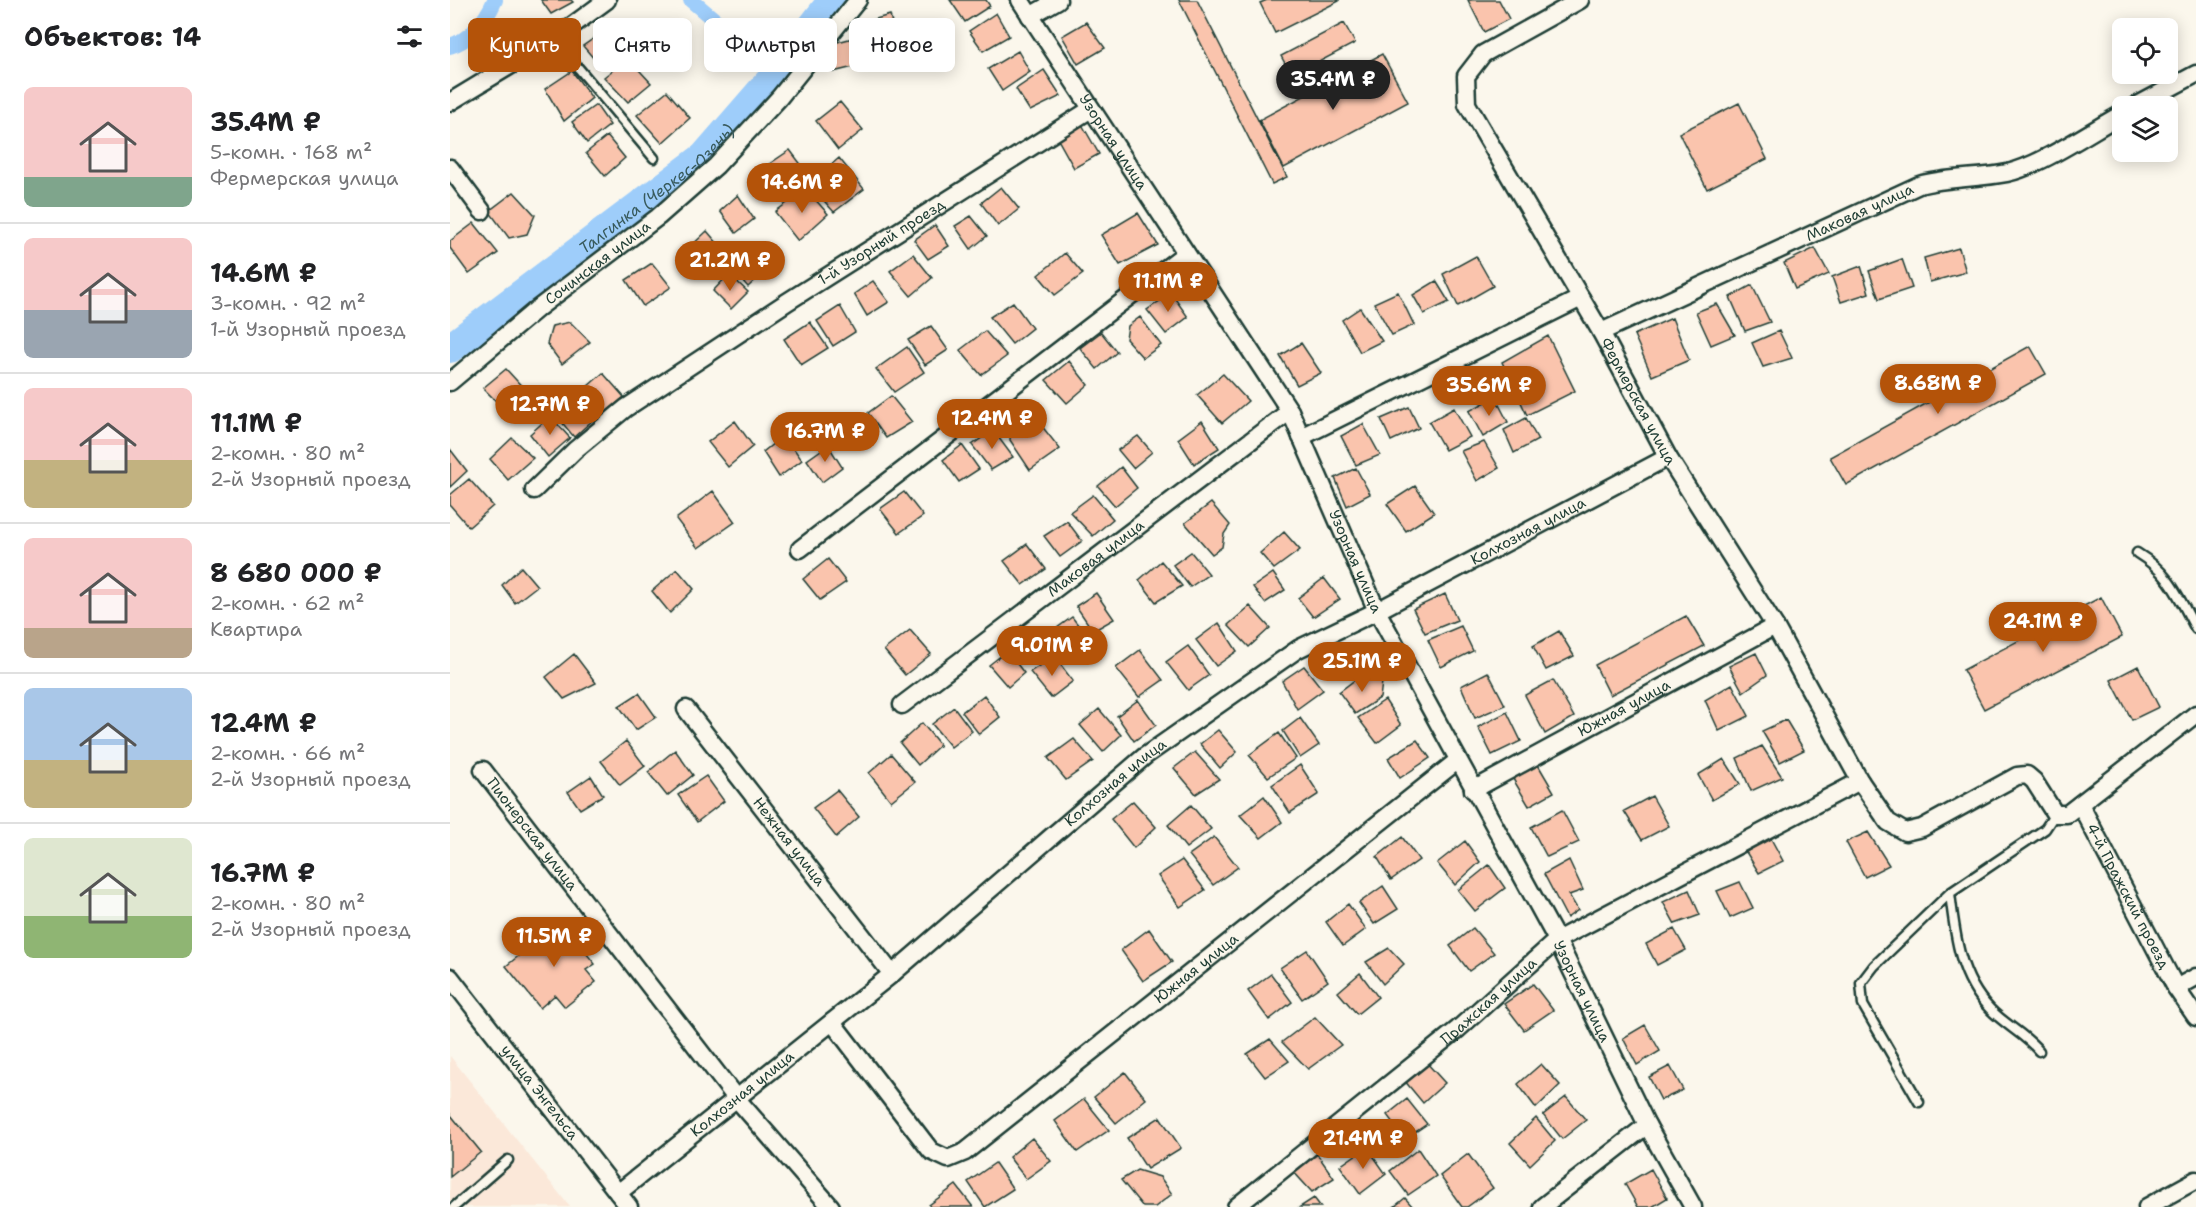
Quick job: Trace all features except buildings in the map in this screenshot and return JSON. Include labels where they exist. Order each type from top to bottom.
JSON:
[{"type":"street","points":[[581,19],[607,0]]},
{"type":"street","name":"Сочинская улица","points":[[450,382],[537,309],[658,217],[716,166],[779,98],[858,0]]},
{"type":"street","name":"Узорная улица","points":[[1020,0],[1290,411],[1377,611],[1457,762],[1557,940],[1647,1125],[1693,1207]]},
{"type":"street","points":[[1030,16],[1058,0]]},
{"type":"street","name":"Фермерская улица","points":[[1580,0],[1483,54],[1466,76],[1467,104],[1601,332],[1668,456],[1775,626],[1860,781],[1888,822],[1905,832],[1922,828],[2017,776],[2027,775],[2034,781],[2055,814]]},
{"type":"street","points":[[450,102],[500,72]]},
{"type":"street","points":[[2155,96],[2196,74]]},
{"type":"street","name":"1-й Узорный проезд","points":[[534,490],[575,450],[626,408],[787,302],[1091,109]]},
{"type":"street","name":"Маковая улица","points":[[1601,332],[1919,185],[1945,178],[2008,173],[2034,162],[2112,119]]},
{"type":"street","points":[[450,168],[482,211]]},
{"type":"street","points":[[800,549],[1186,253]]},
{"type":"street","points":[[1301,437],[1581,297]]},
{"type":"street","name":"Маковая улица","points":[[902,705],[1290,411]]},
{"type":"street","name":"Колхозная улица","points":[[618,1193],[892,974],[1145,756],[1298,649],[1377,611],[1668,456]]},
{"type":"street","name":"Южная улица","points":[[1473,789],[1775,626]]},
{"type":"street","name":"Нежная улица","points":[[686,709],[892,974]]},
{"type":"street","points":[[2055,814],[2067,814],[2196,714]]},
{"type":"street","name":"Южная улица","points":[[832,1022],[931,1151],[948,1159],[964,1152],[1457,762]]},
{"type":"street","name":"Пионерская улица","points":[[483,770],[736,1098],[831,1207]]},
{"type":"street","name":"Пражская улица","points":[[1236,1207],[1458,1029],[1557,940],[1860,781]]},
{"type":"street","name":"4-й Пражский проезд","points":[[2080,804],[2175,988],[2196,1017]]},
{"type":"street","name":"улица Энгельса","points":[[450,977],[629,1207]]},
{"type":"street","points":[[2175,988],[2196,977]]},
{"type":"street","points":[[1542,1207],[1647,1125]]},
{"type":"street","points":[[2147,1207],[2196,1180]]},
{"type":"lane","points":[[581,71],[654,158]]},
{"type":"lane","points":[[2136,553],[2155,564],[2169,579],[2196,629]]},
{"type":"lane","points":[[1919,1102],[1863,1005],[1861,983],[1874,966],[1950,893],[2045,829],[2055,814]]},
{"type":"lane","points":[[1950,893],[1956,942],[1966,974],[1990,1009],[2028,1037],[2040,1051]]},
{"type":"lane","points":[[454,1207],[508,1160]]},
{"type":"shaded area","points":[[450,1056],[570,1207],[450,1207]]},
{"type":"waterway","points":[[450,46],[472,34],[495,0]]},
{"type":"waterway","points":[[691,0],[777,73]]},
{"type":"waterway","name":"Талгинка (Черкес-Озень)","points":[[450,348],[704,157],[777,73],[833,0]]}]
